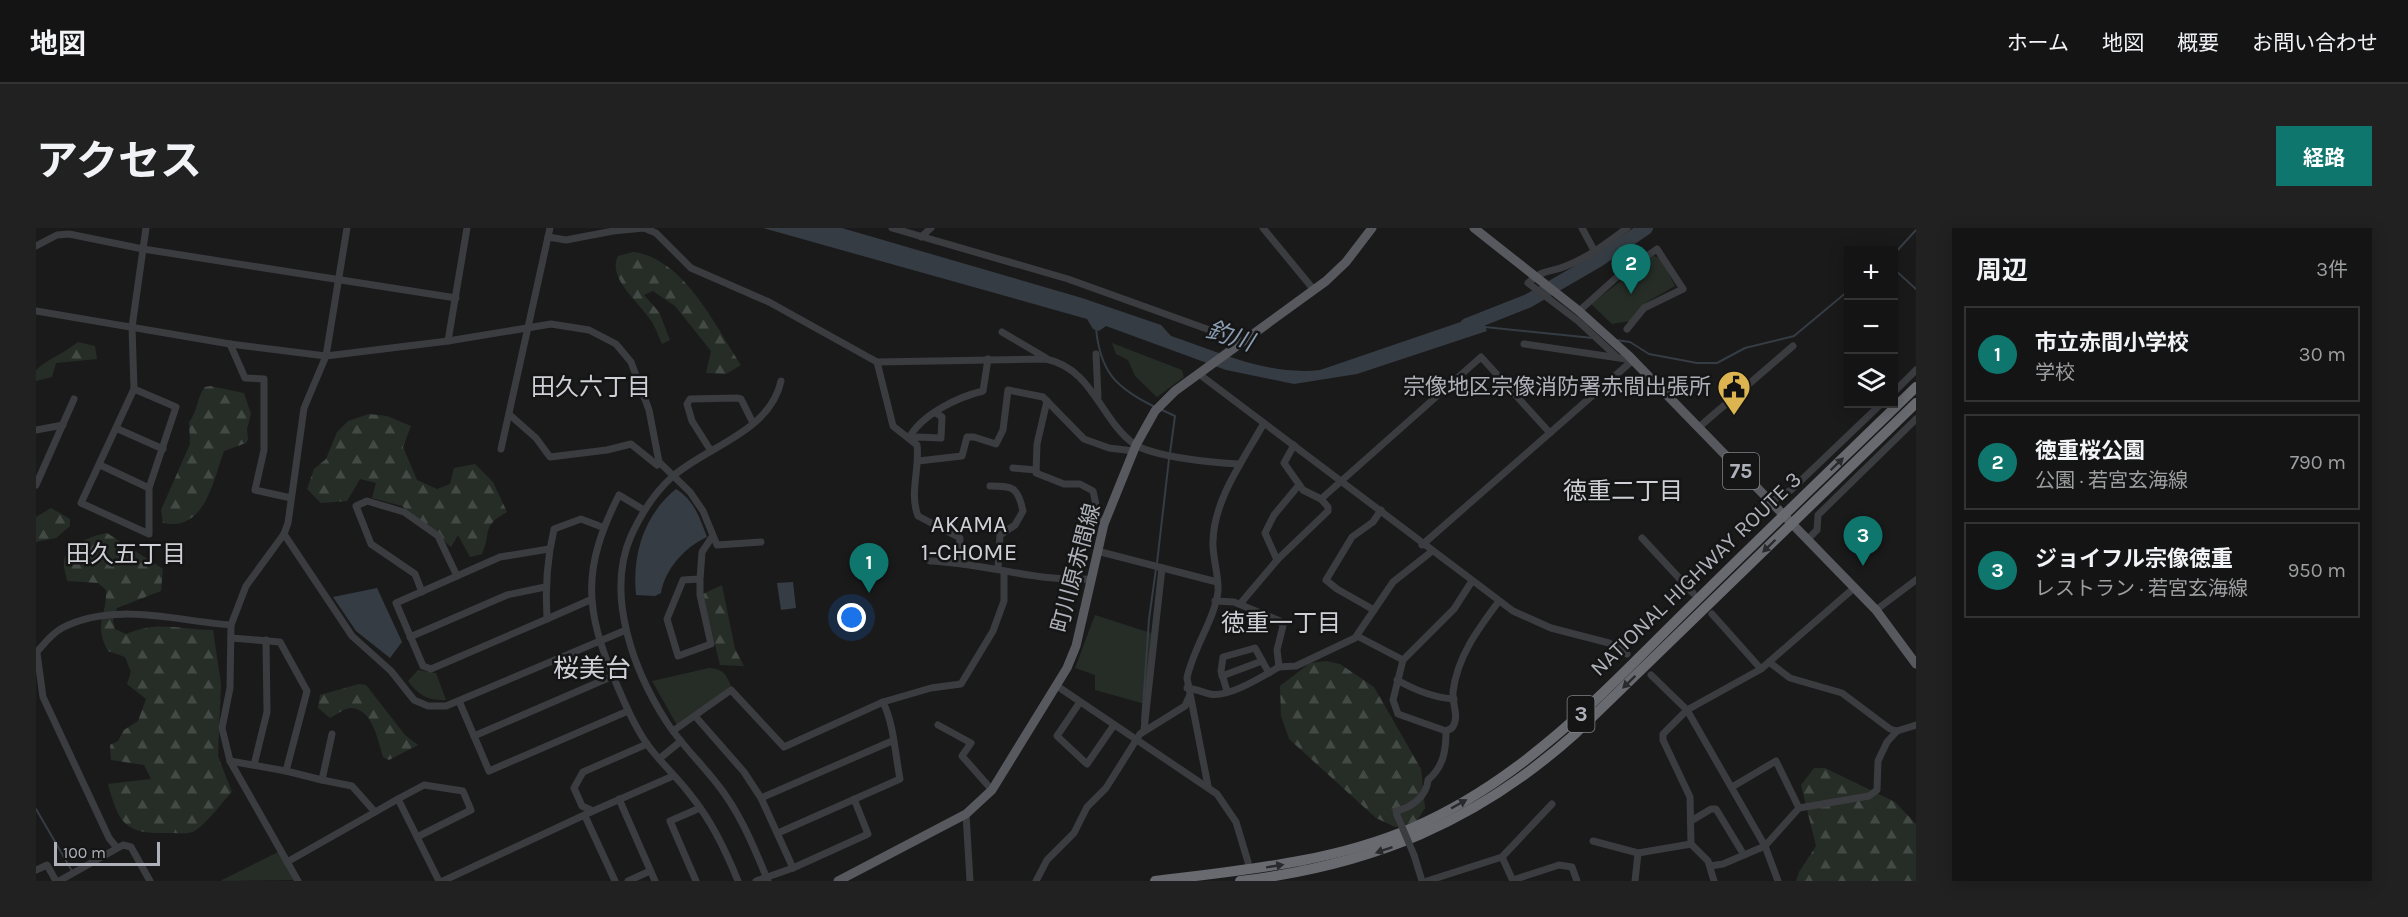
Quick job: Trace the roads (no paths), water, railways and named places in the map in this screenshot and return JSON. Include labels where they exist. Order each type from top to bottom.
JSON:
[{"type":"highway","name":"NATIONAL HIGHWAY ROUTE 3","points":[[1155,881],[1270,866],[1331,855],[1387,837],[1459,805],[1527,761],[1568,726],[1916,387]]},
{"type":"highway","name":"NATIONAL HIGHWAY ROUTE 3","points":[[1240,881],[1318,869],[1365,856],[1442,826],[1489,800],[1522,778],[1576,733],[1916,403]]},
{"type":"main road","name":"町川原赤間線","points":[[838,881],[966,814],[992,790],[1057,686],[1076,646],[1104,524],[1135,448],[1155,411],[1163,401],[1314,290],[1346,262],[1372,228]]},
{"type":"main road","name":"75","points":[[1474,228],[1562,303],[1579,310],[1631,357],[1876,610],[1916,664]]},
{"type":"street","points":[[134,389],[177,407],[149,489],[148,534],[81,502],[118,429],[134,389],[132,327],[146,228]]},
{"type":"street","points":[[298,881],[230,761],[222,728],[230,688],[231,625],[254,571],[284,534],[304,408],[326,356],[347,228]]},
{"type":"street","points":[[448,341],[467,228]]},
{"type":"street","points":[[501,449],[550,228]]},
{"type":"street","points":[[548,237],[566,240],[644,228],[656,233],[691,268],[762,298],[876,362],[1046,358]]},
{"type":"street","points":[[892,228],[1068,279],[1243,342]]},
{"type":"street","points":[[921,237],[931,228]]},
{"type":"street","points":[[1263,228],[1314,290]]},
{"type":"street","points":[[1582,228],[1595,252]]},
{"type":"street","points":[[1535,280],[1545,270],[1564,267],[1595,252],[1628,228]]},
{"type":"street","points":[[36,246],[57,235],[69,234],[143,249],[194,255],[339,281],[456,298]]},
{"type":"street","points":[[1579,310],[1617,277],[1657,249],[1683,289],[1644,308],[1627,330]]},
{"type":"street","points":[[1562,303],[1617,357]]},
{"type":"street","points":[[36,311],[230,344],[326,356],[529,330],[551,324],[589,330],[622,350],[638,376],[649,410],[659,462],[690,492],[702,510],[717,545],[761,542]]},
{"type":"street","points":[[1002,332],[1082,376],[1135,448]]},
{"type":"street","points":[[230,344],[245,378],[264,379],[264,450],[255,490],[291,498]]},
{"type":"street","points":[[1524,344],[1631,357]]},
{"type":"street","points":[[1698,428],[1793,346]]},
{"type":"street","points":[[1096,354],[1098,397]]},
{"type":"street","points":[[1321,499],[1481,357],[1550,433]]},
{"type":"street","points":[[1422,545],[1550,433],[1631,357]]},
{"type":"street","points":[[910,439],[914,428],[957,397],[983,391],[988,359]]},
{"type":"street","points":[[876,362],[893,426],[916,445],[918,461],[914,504],[918,516],[960,537],[958,562]]},
{"type":"street","points":[[1898,387],[1916,370]]},
{"type":"street","points":[[1199,374],[1381,510],[1431,552],[1513,611],[1551,628],[1609,643],[1627,654]]},
{"type":"street","points":[[768,879],[727,798],[673,731],[642,673],[621,609],[622,572],[629,540],[644,510],[672,477],[753,423],[769,409],[781,381]]},
{"type":"street","points":[[918,461],[963,456],[967,437],[974,436],[996,444],[1003,430],[1008,390],[1031,393],[1047,401],[1084,439],[1108,448],[1135,448],[1239,465]]},
{"type":"street","points":[[36,485],[74,399]]},
{"type":"street","points":[[711,451],[692,421],[687,404],[690,399],[741,399],[753,423]]},
{"type":"street","points":[[1047,401],[1037,444],[1036,473],[1064,484],[1080,484],[1093,491],[1099,518],[1104,524]]},
{"type":"street","points":[[1772,501],[1791,490],[1877,408]]},
{"type":"street","points":[[910,439],[941,438],[942,417],[936,413]]},
{"type":"street","points":[[510,415],[536,438],[550,457],[607,450],[632,444],[657,465],[659,462]]},
{"type":"street","points":[[1808,539],[1817,530],[1818,515],[1916,419]]},
{"type":"street","points":[[1208,786],[1202,743],[1187,688],[1190,663],[1215,601],[1217,582],[1213,562],[1216,517],[1239,465],[1264,423]]},
{"type":"street","points":[[36,430],[63,425]]},
{"type":"street","points":[[118,429],[162,449]]},
{"type":"street","points":[[1240,604],[1277,560],[1328,511],[1328,507],[1321,499],[1310,496],[1299,485],[1284,463],[1294,445]]},
{"type":"street","points":[[100,465],[149,489]]},
{"type":"street","points":[[1013,468],[1036,470]]},
{"type":"street","points":[[1277,560],[1265,533],[1274,515],[1299,485]]},
{"type":"street","points":[[673,731],[731,690],[784,747],[883,702],[931,688],[961,684],[993,631],[1005,601],[1000,535],[1015,525],[1023,512],[1019,495],[1010,486],[990,486]]},
{"type":"street","points":[[644,510],[619,495],[603,527],[592,566],[591,600],[598,641],[628,711],[647,744],[714,828],[738,881]]},
{"type":"street","points":[[422,592],[415,574],[371,544],[356,506],[367,501],[404,512],[438,536],[457,576]]},
{"type":"street","points":[[1374,610],[1337,589],[1326,580],[1352,537],[1373,522],[1381,510]]},
{"type":"street","points":[[547,619],[545,587],[549,549],[554,529],[581,519],[603,527]]},
{"type":"street","points":[[284,534],[352,636],[391,670],[410,696],[433,707],[459,701],[626,630]]},
{"type":"street","points":[[700,579],[683,580],[667,619],[678,656],[711,644],[700,596],[700,579],[702,552],[712,537]]},
{"type":"street","points":[[1642,538],[1693,594]]},
{"type":"street","points":[[549,549],[500,557],[396,603],[423,666],[431,669],[591,600]]},
{"type":"street","points":[[1097,551],[1217,582]]},
{"type":"street","points":[[1187,688],[1211,694],[1227,691],[1247,685],[1280,667],[1296,666],[1355,638],[1393,582],[1431,552]]},
{"type":"street","points":[[930,561],[958,562],[1058,581],[1090,579]]},
{"type":"street","points":[[1144,730],[1162,568]]},
{"type":"street","points":[[1876,610],[1916,580]]},
{"type":"street","points":[[1446,731],[1398,714],[1393,700],[1403,660],[1454,609],[1472,581]]},
{"type":"street","points":[[410,637],[507,595],[545,587]]},
{"type":"street","points":[[1714,881],[1710,866],[1691,844],[1690,797],[1663,740],[1666,728],[1687,710],[1761,669],[1854,588]]},
{"type":"street","points":[[1215,601],[1240,604],[1280,621],[1283,626],[1277,650],[1280,667]]},
{"type":"street","points":[[1498,601],[1473,636],[1460,662],[1454,699],[1456,723],[1446,731],[1443,759],[1436,773],[1428,780],[1427,789],[1414,804],[1396,811],[1397,816],[1425,881],[1502,857],[1552,804]]},
{"type":"street","points":[[117,848],[109,838],[42,697],[37,653],[44,643],[63,628],[107,613],[231,625]]},
{"type":"street","points":[[1712,614],[1761,669]]},
{"type":"street","points":[[1359,637],[1403,660]]},
{"type":"street","points":[[231,638],[280,642],[307,691],[286,771]]},
{"type":"street","points":[[254,765],[267,712],[266,640]]},
{"type":"street","points":[[1227,691],[1222,676],[1224,657],[1255,648],[1269,673]]},
{"type":"street","points":[[1222,676],[1262,661]]},
{"type":"street","points":[[1769,662],[1790,678],[1842,693],[1890,729],[1897,731]]},
{"type":"street","points":[[1652,675],[1687,710],[1766,846],[1778,881]]},
{"type":"street","points":[[474,735],[613,676]]},
{"type":"street","points":[[1397,680],[1441,699],[1454,699]]},
{"type":"street","points":[[1057,686],[1208,786],[1225,803],[1236,822],[1248,862]]},
{"type":"street","points":[[1036,881],[1047,860],[1074,832],[1087,807],[1106,788],[1137,738],[1144,730],[1185,706],[1189,697]]},
{"type":"street","points":[[459,701],[489,771],[628,711]]},
{"type":"street","points":[[778,833],[900,779],[892,741],[891,719],[883,702]]},
{"type":"street","points":[[1080,702],[1057,736],[1087,764],[1114,724]]},
{"type":"street","points":[[695,716],[744,772],[761,798],[792,868]]},
{"type":"street","points":[[938,725],[971,743],[962,756],[992,790]]},
{"type":"street","points":[[1710,866],[1723,864],[1766,846],[1799,808],[1869,796],[1877,790],[1878,761],[1887,742],[1897,731],[1916,725]]},
{"type":"street","points":[[322,780],[332,734]]},
{"type":"street","points":[[659,759],[681,741]]},
{"type":"street","points":[[761,798],[892,741]]},
{"type":"street","points":[[593,811],[582,806],[574,788],[583,772],[647,744]]},
{"type":"street","points":[[230,761],[352,786],[375,812]]},
{"type":"street","points":[[1732,787],[1776,761],[1799,808]]},
{"type":"street","points":[[398,799],[441,881],[673,776]]},
{"type":"street","points":[[287,862],[424,785],[463,791],[471,810],[417,837]]},
{"type":"street","points":[[619,799],[655,881]]},
{"type":"street","points":[[756,881],[768,879],[868,834],[854,799]]},
{"type":"street","points":[[696,881],[670,821],[700,808]]},
{"type":"street","points":[[1691,821],[1711,809],[1716,809],[1744,855]]},
{"type":"street","points":[[966,814],[970,881]]},
{"type":"street","points":[[585,816],[615,881]]},
{"type":"street","points":[[1593,841],[1638,853],[1691,844]]},
{"type":"street","points":[[36,870],[47,865],[58,881],[68,879],[123,844],[131,848],[150,881]]},
{"type":"street","points":[[1635,881],[1638,853]]},
{"type":"street","points":[[1502,857],[1513,881],[1559,866],[1572,867],[1577,881]]},
{"type":"street","points":[[628,881],[650,871]]},
{"type":"waterway","name":"釣川","points":[[1467,325],[1528,301],[1597,261],[1646,228]]},
{"type":"waterway","points":[[1898,250],[1916,230]]},
{"type":"waterway","points":[[1898,273],[1916,289]]},
{"type":"waterway","points":[[1616,340],[1630,342],[1649,354],[1697,363],[1717,363],[1745,348],[1794,336],[1844,294]]},
{"type":"waterway","points":[[1485,327],[1593,338]]},
{"type":"waterway","points":[[1096,328],[1101,356],[1112,377],[1130,393],[1155,407]]},
{"type":"waterway","points":[[1160,409],[1175,416],[1170,453]]},
{"type":"waterway","points":[[1157,563],[1169,459]]},
{"type":"waterway","points":[[1142,721],[1149,619],[1156,569]]},
{"type":"waterway","points":[[36,809],[72,871]]},
{"type":"place","name":"徳重桜公園","points":[[1631,294]]},
{"type":"place","name":"宗像地区宗像消防署赤間出張所","points":[[1734,416]]},
{"type":"place","name":"ジョイフル宗像徳重","points":[[1863,566]]},
{"type":"place","name":"市立赤間小学校","points":[[869,593]]},
{"type":"district","name":"田久六丁目","points":[[591,387]]},
{"type":"district","name":"徳重二丁目","points":[[1623,491]]},
{"type":"district","name":"AKAMA 1-CHOME","points":[[969,538]]},
{"type":"district","name":"田久五丁目","points":[[126,554]]},
{"type":"district","name":"徳重一丁目","points":[[1281,623]]},
{"type":"district","name":"桜美台","points":[[592,668]]}]
